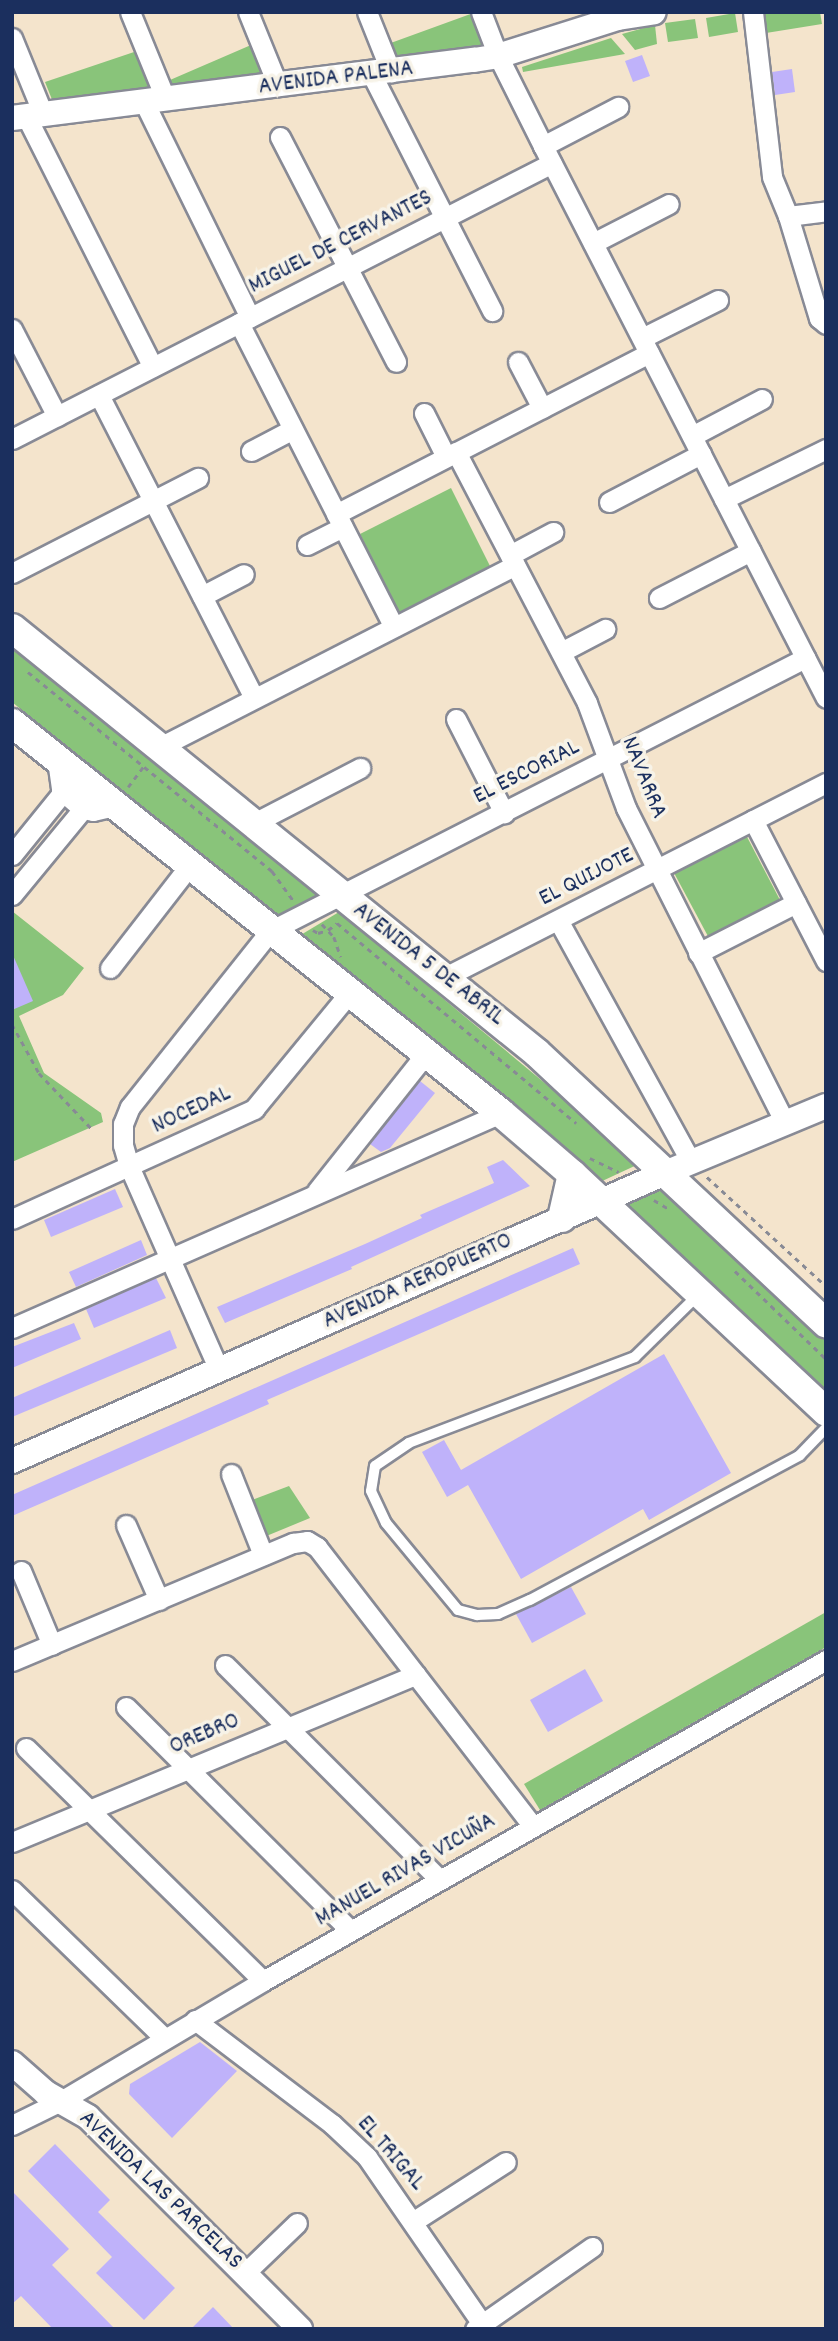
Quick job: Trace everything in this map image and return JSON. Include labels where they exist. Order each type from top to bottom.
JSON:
[{"type":"main road","name":"AVENIDA 5 DE ABRIL","points":[[12,628],[150,757],[252,824],[445,978],[573,1085],[826,1324]]},
{"type":"main road","points":[[12,723],[500,1113],[576,1165],[601,1201],[826,1412]]},
{"type":"main road","points":[[562,1218],[576,1165]]},
{"type":"street","points":[[130,12],[155,101],[245,320],[293,429],[394,627]]},
{"type":"street","points":[[248,12],[278,86]]},
{"type":"street","points":[[367,12],[382,73],[444,218],[492,311]]},
{"type":"street","points":[[481,12],[498,56],[826,698]]},
{"type":"street","points":[[753,12],[772,177],[788,216],[822,321]]},
{"type":"street","name":"AVENIDA PALENA","points":[[27,116],[382,73],[498,56],[640,13]]},
{"type":"street","points":[[12,38],[27,116],[153,367]]},
{"type":"street","name":"MIGUEL DE CERVANTES","points":[[12,439],[444,218],[548,155],[618,107]]},
{"type":"street","points":[[281,137],[396,362]]},
{"type":"street","points":[[593,243],[669,204]]},
{"type":"street","points":[[788,216],[826,211]]},
{"type":"street","points":[[307,545],[339,520],[451,455],[542,408],[718,300]]},
{"type":"street","points":[[12,329],[57,416]]},
{"type":"street","points":[[518,362],[542,408]]},
{"type":"street","points":[[99,395],[254,698]]},
{"type":"street","points":[[692,436],[762,399]]},
{"type":"street","name":"NAVARRA","points":[[424,413],[512,560],[561,652],[592,713],[618,790],[656,870],[785,1123]]},
{"type":"street","points":[[251,451],[293,429]]},
{"type":"street","points":[[724,499],[826,449]]},
{"type":"street","points":[[609,502],[701,454]]},
{"type":"street","points":[[12,573],[198,478]]},
{"type":"street","points":[[150,757],[254,698],[394,627],[512,560],[553,532]]},
{"type":"street","points":[[659,598],[751,551]]},
{"type":"street","points":[[202,596],[244,574]]},
{"type":"street","points":[[561,652],[605,629]]},
{"type":"street","name":"EL ESCORIAL","points":[[270,931],[806,659]]},
{"type":"street","points":[[456,719],[504,813]]},
{"type":"street","points":[[57,760],[59,783],[64,792],[83,809],[93,811],[114,806]]},
{"type":"street","points":[[252,824],[360,768]]},
{"type":"street","name":"EL QUIJOTE","points":[[445,978],[826,783]]},
{"type":"street","points":[[12,855],[64,792]]},
{"type":"street","points":[[12,895],[83,809]]},
{"type":"street","points":[[753,820],[826,961]]},
{"type":"street","points":[[110,968],[189,866]]},
{"type":"street","points":[[698,953],[796,903]]},
{"type":"street","points":[[558,920],[699,1170]]},
{"type":"street","points":[[219,1370],[129,1166],[123,1145],[122,1124],[130,1107],[270,931]]},
{"type":"street","name":"NOCEDAL","points":[[12,1219],[254,1109],[350,992]]},
{"type":"street","points":[[314,1195],[427,1052]]},
{"type":"street","name":"AVENIDA AEROPUERTO","points":[[12,1461],[664,1173],[699,1170],[785,1123],[826,1106]]},
{"type":"street","points":[[12,1328],[500,1113]]},
{"type":"street","points":[[230,1474],[263,1555]]},
{"type":"street","points":[[126,1525],[159,1600]]},
{"type":"street","points":[[12,1661],[263,1555],[300,1540],[307,1541],[317,1547],[533,1826]]},
{"type":"street","points":[[21,1571],[52,1645]]},
{"type":"street","name":"MANUEL RIVAS VICUÑA","points":[[12,2125],[61,2101],[195,2020],[826,1660]]},
{"type":"street","points":[[225,1665],[440,1880]]},
{"type":"street","name":"OREBRO","points":[[12,1842],[416,1675]]},
{"type":"street","points":[[126,1707],[351,1931]]},
{"type":"street","points":[[26,1748],[263,1981]]},
{"type":"street","points":[[12,1890],[164,2038]]},
{"type":"street","name":"EL TRIGAL","points":[[195,2020],[357,2147],[414,2221],[479,2326]]},
{"type":"street","name":"AVENIDA LAS PARCELAS","points":[[12,2063],[32,2082],[88,2117],[297,2328]]},
{"type":"street","points":[[414,2221],[506,2162]]},
{"type":"street","points":[[245,2273],[297,2223]]},
{"type":"street","points":[[479,2326],[592,2247]]},
{"type":"lane","points":[[699,1294],[635,1357],[409,1443],[375,1466],[371,1491],[386,1523],[458,1610],[477,1615],[498,1614],[530,1600],[800,1455],[826,1429]]},
{"type":"path","points":[[22,667],[150,757],[272,871],[318,933],[337,923],[584,1129]]},
{"type":"path","points":[[114,806],[150,757]]},
{"type":"path","points":[[303,914],[328,930],[343,961]]},
{"type":"path","points":[[12,1024],[39,1073],[91,1128]]},
{"type":"path","points":[[576,1165],[616,1170],[672,1211]]},
{"type":"path","points":[[699,1170],[826,1286]]},
{"type":"path","points":[[726,1262],[826,1359]]},
{"type":"green space","points":[[476,12],[492,43],[395,61],[388,44]]},
{"type":"green space","points":[[820,12],[822,24],[766,33],[762,14]]},
{"type":"green space","points":[[735,13],[738,32],[709,37],[706,18]]},
{"type":"green space","points":[[695,19],[698,38],[668,42],[665,23]]},
{"type":"green space","points":[[655,25],[657,44],[635,50],[622,34]]},
{"type":"green space","points":[[611,38],[625,54],[523,72],[522,67]]},
{"type":"green space","points":[[251,45],[263,78],[175,92],[170,80]]},
{"type":"green space","points":[[137,51],[152,89],[53,102],[45,82]]},
{"type":"green space","points":[[451,488],[492,570],[400,616],[360,534]]},
{"type":"green space","points":[[12,641],[322,896],[273,917],[12,702]]},
{"type":"green space","points":[[745,833],[781,902],[710,940],[673,871]]},
{"type":"green space","points":[[12,911],[84,968],[63,995],[19,1016],[44,1073],[101,1113],[103,1122],[12,1162]]},
{"type":"green space","points":[[339,912],[641,1163],[598,1183],[299,936]]},
{"type":"green space","points":[[662,1190],[826,1337],[826,1400],[617,1206]]},
{"type":"green space","points":[[289,1486],[310,1518],[264,1537],[249,1501]]},
{"type":"green space","points":[[826,1612],[826,1647],[540,1810],[524,1784]]},
{"type":"building","points":[[642,55],[650,76],[633,82],[625,61]]},
{"type":"building","points":[[792,69],[795,92],[775,95],[772,72]]},
{"type":"building","points":[[12,953],[33,1001],[12,1010]]},
{"type":"building","points":[[420,1081],[435,1093],[390,1148],[381,1152],[370,1144]]},
{"type":"building","points":[[503,1160],[530,1186],[351,1267],[352,1269],[225,1323],[217,1307],[365,1244],[422,1218],[420,1215],[494,1183],[487,1167]]},
{"type":"building","points":[[115,1189],[123,1207],[51,1237],[44,1220]]},
{"type":"building","points":[[141,1240],[147,1255],[76,1287],[69,1272]]},
{"type":"building","points":[[573,1248],[580,1264],[267,1400],[269,1404],[12,1516],[12,1495]]},
{"type":"building","points":[[156,1278],[166,1298],[94,1328],[86,1309]]},
{"type":"building","points":[[74,1323],[81,1339],[12,1368],[12,1347]]},
{"type":"building","points":[[170,1330],[177,1348],[12,1417],[12,1398]]},
{"type":"building","points":[[664,1354],[731,1473],[649,1520],[643,1509],[521,1579],[468,1485],[447,1497],[422,1452],[444,1440],[461,1470]]},
{"type":"building","points":[[571,1587],[586,1614],[532,1643],[516,1614]]},
{"type":"building","points":[[585,1669],[603,1701],[548,1732],[530,1700]]},
{"type":"building","points":[[200,2042],[237,2071],[172,2138],[129,2094],[130,2084]]},
{"type":"building","points":[[55,2144],[110,2200],[98,2212],[175,2288],[144,2320],[96,2273],[112,2257],[28,2171]]},
{"type":"building","points":[[12,2191],[69,2249],[52,2265],[115,2329],[53,2329],[21,2296],[12,2304]]},
{"type":"building","points":[[213,2307],[234,2329],[191,2329]]}]
